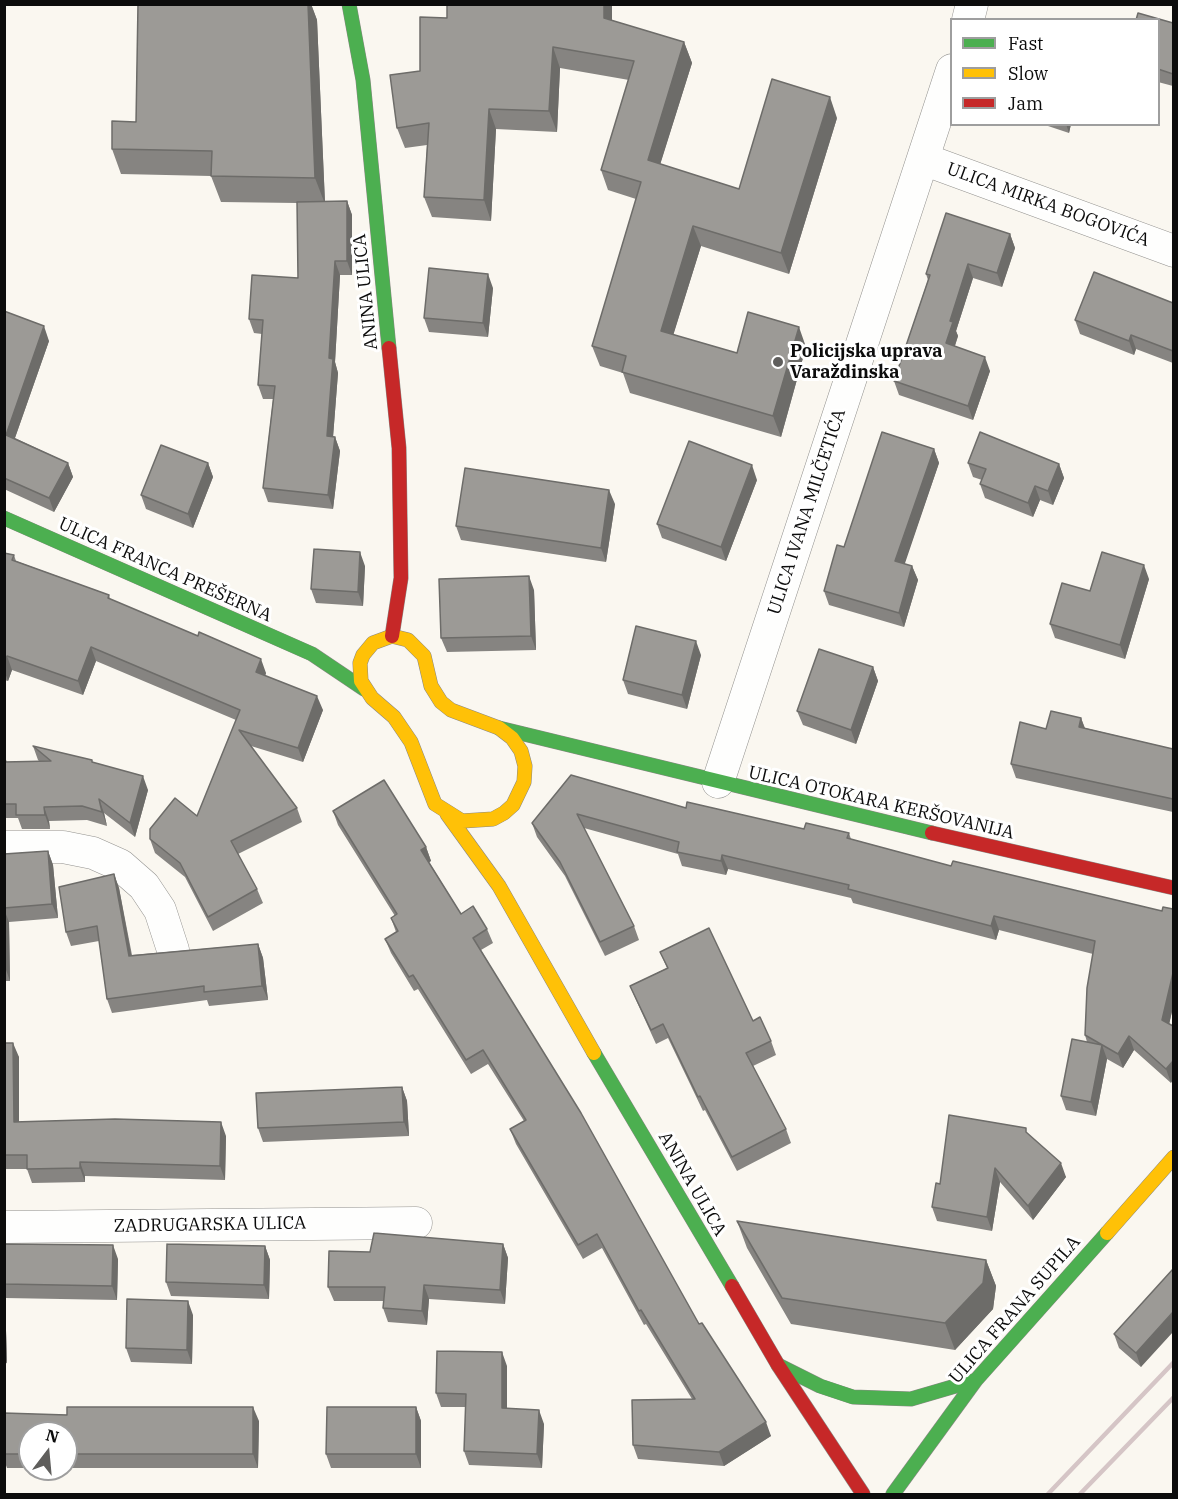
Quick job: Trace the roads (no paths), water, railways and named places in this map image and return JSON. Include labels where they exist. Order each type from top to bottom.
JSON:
[{"type":"main road","name":"ANINA ULICA","points":[[349,4],[363,80],[399,448],[402,578],[392,636]]},
{"type":"main road","name":"ULICA FRANCA PREŠERNA","points":[[4,518],[312,654],[364,689],[394,717],[411,742],[435,804],[447,814]]},
{"type":"main road","name":"ANINA ULICA","points":[[402,578],[417,647],[424,656],[431,687],[441,702],[451,710],[500,728]]},
{"type":"main road","points":[[351,651],[368,647],[392,636],[408,640],[417,647]]},
{"type":"main road","points":[[364,689],[359,672],[360,663],[368,647]]},
{"type":"main road","name":"ULICA FRANCA PREŠERNA","points":[[312,654],[332,653]]},
{"type":"main road","name":"ULICA OTOKARA KERŠOVANIJA","points":[[500,728],[718,782],[1173,888]]},
{"type":"main road","points":[[447,814],[462,821],[477,822],[493,819],[504,813],[517,800],[524,782],[525,766],[521,751],[512,738],[500,728]]},
{"type":"main road","points":[[560,756],[582,748]]},
{"type":"main road","points":[[524,782],[541,769]]},
{"type":"main road","points":[[501,831],[504,813]]},
{"type":"main road","name":"ANINA ULICA","points":[[447,814],[499,886],[568,1009],[778,1365],[845,1470],[863,1494]]},
{"type":"main road","name":"ANINA ULICA","points":[[499,859],[499,886]]},
{"type":"main road","name":"ULICA FRANA SUPILA","points":[[893,1494],[916,1459],[976,1380],[1173,1157]]},
{"type":"main road","points":[[778,1365],[820,1386],[853,1397],[911,1399],[976,1380]]},
{"type":"street","name":"ULICA IVANA MILČETIĆA","points":[[718,782],[950,73]]},
{"type":"street","name":"ULICA MIRKA BOGOVIĆA","points":[[923,159],[1173,251]]},
{"type":"street","points":[[4,848],[63,847],[93,853],[120,865],[144,886],[160,910],[173,950]]},
{"type":"street","name":"ZADRUGARSKA ULICA","points":[[4,1227],[416,1223]]},
{"type":"railway","points":[[1048,1494],[1174,1362]]},
{"type":"railway","points":[[1080,1494],[1174,1397]]},
{"type":"place","name":"Policijska uprava Varaždinska","points":[[778,362]]}]
